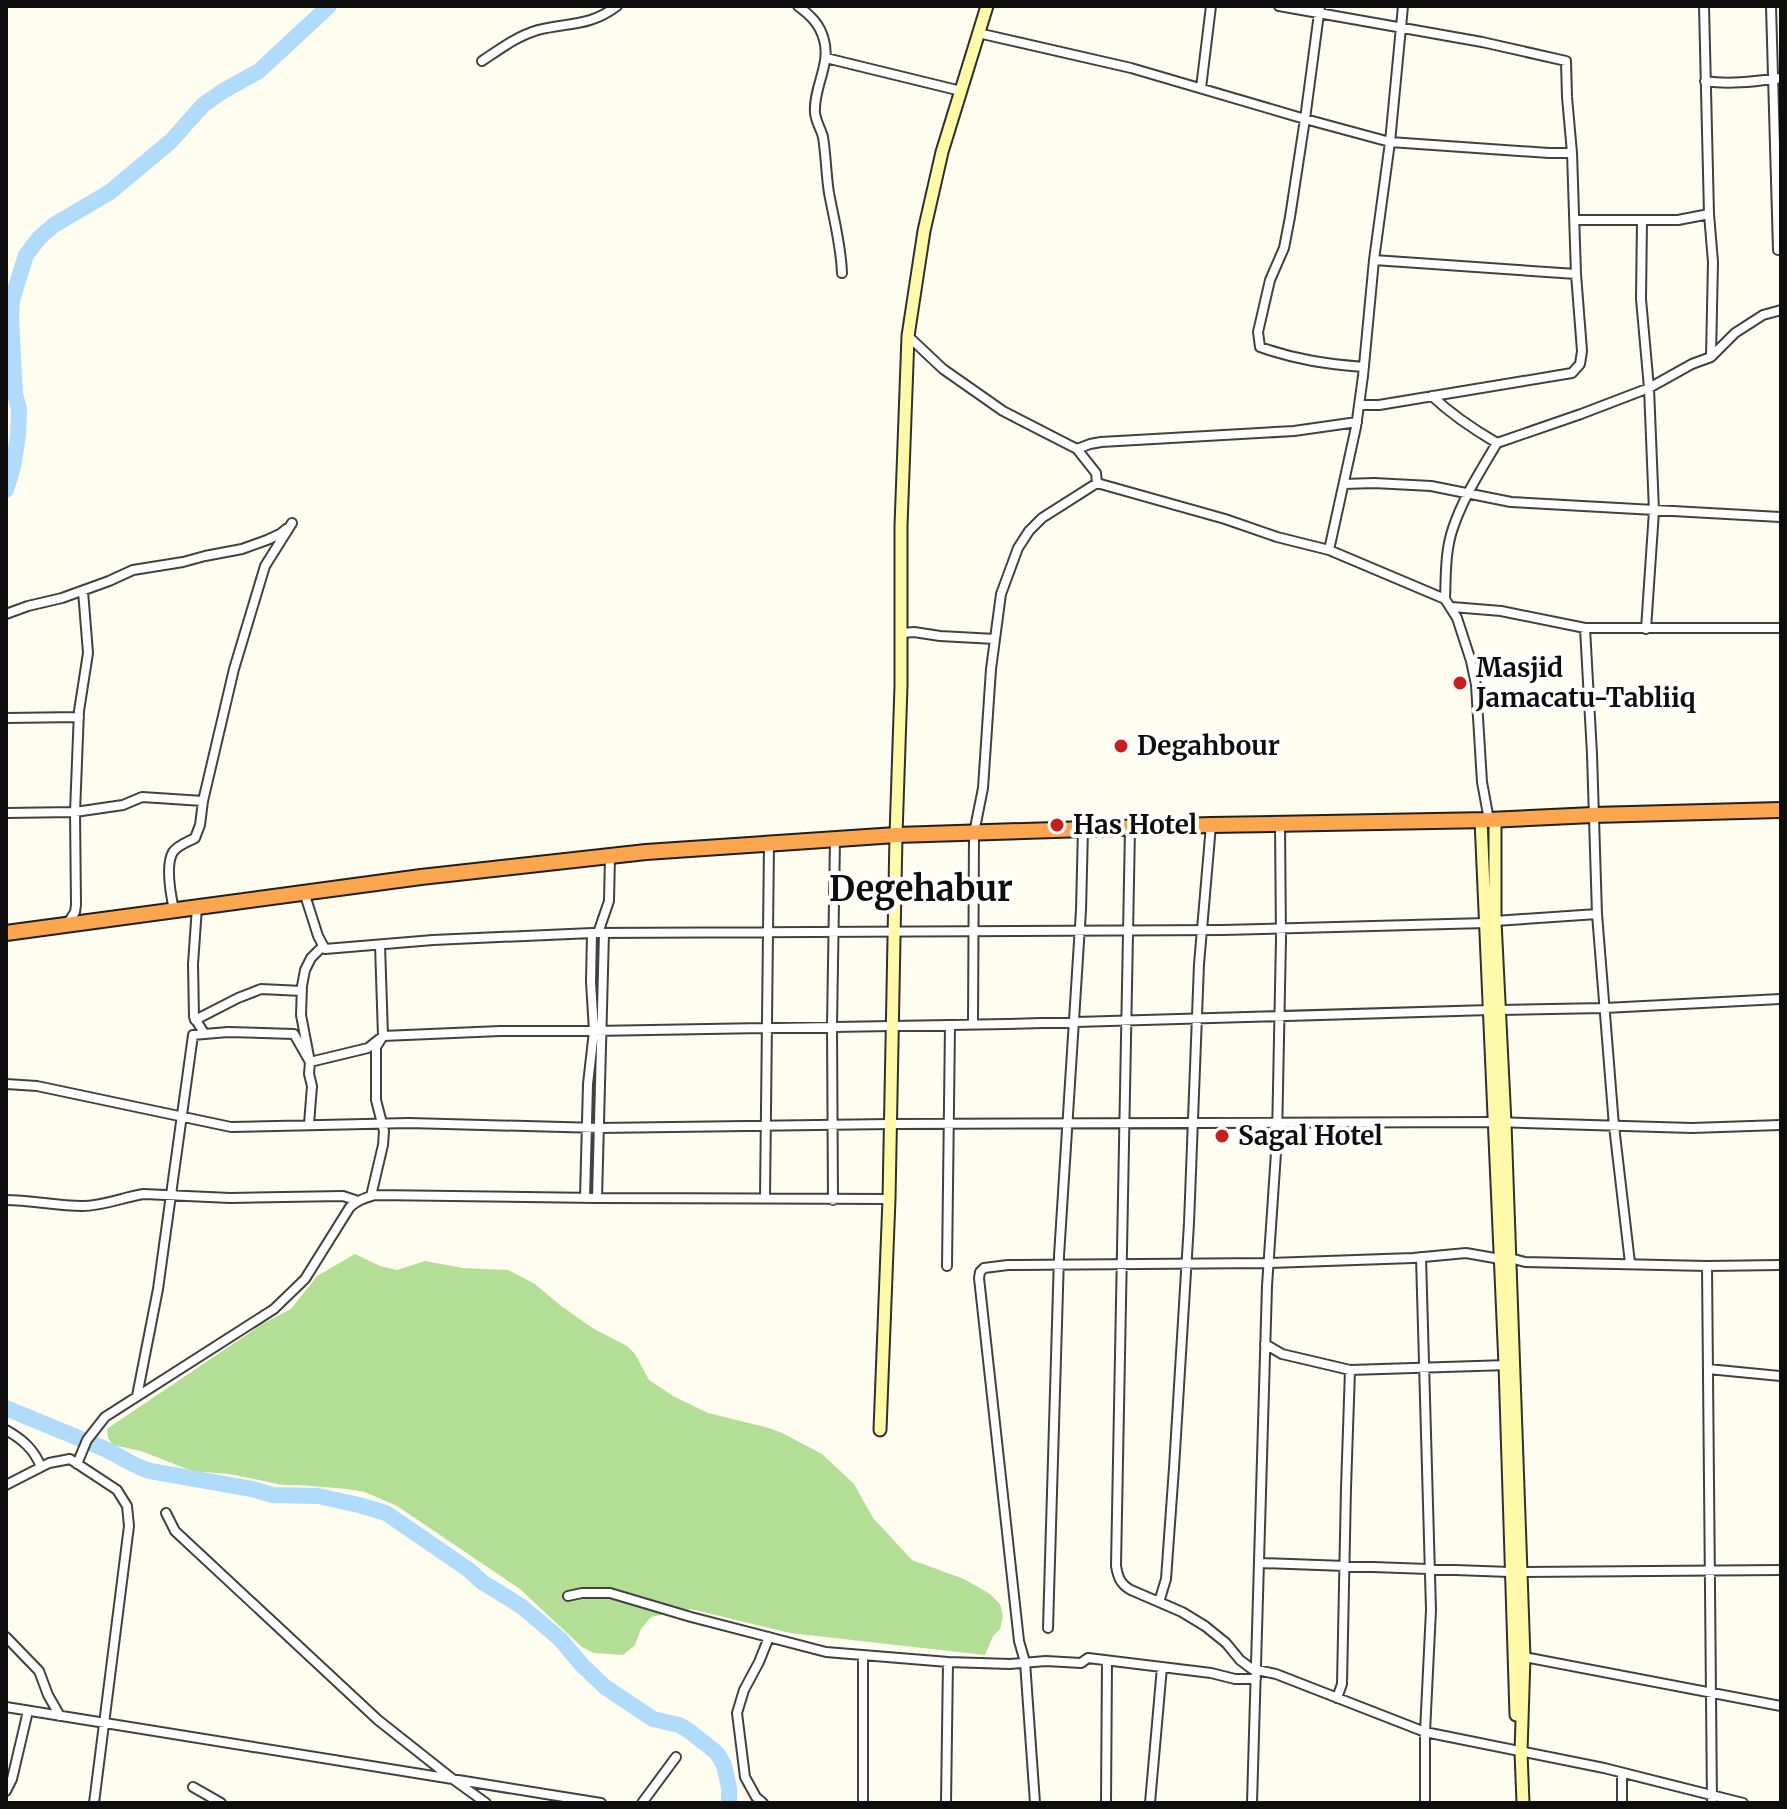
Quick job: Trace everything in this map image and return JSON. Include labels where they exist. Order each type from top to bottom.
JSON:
[{"type":"highway","points":[[6,933],[304,891],[610,855],[835,839],[1211,825],[1781,810]]},
{"type":"street","points":[[482,61],[518,37],[593,20],[617,6]]},
{"type":"street","points":[[798,6],[820,27],[825,43],[826,58],[815,116],[822,134],[829,193],[842,249],[842,273]]},
{"type":"street","points":[[880,1430],[889,1199],[902,633],[901,526],[908,336],[924,231],[942,152],[987,6]]},
{"type":"street","points":[[1201,88],[1211,6]]},
{"type":"street","points":[[1279,6],[1319,10],[1566,61],[1582,351],[1580,364],[1572,373],[1379,405],[1359,405]]},
{"type":"street","points":[[1329,550],[1357,422],[1403,6]]},
{"type":"street","points":[[1704,6],[1713,262],[1711,357]]},
{"type":"street","points":[[1771,6],[1778,78],[1778,250]]},
{"type":"street","points":[[1319,10],[1290,217],[1284,248],[1270,280],[1258,332],[1260,347],[1281,354],[1325,364],[1364,367]]},
{"type":"street","points":[[978,33],[1131,68],[1390,142],[1572,153]]},
{"type":"street","points":[[826,58],[961,91]]},
{"type":"street","points":[[1705,81],[1715,83],[1778,78]]},
{"type":"street","points":[[1575,220],[1678,220],[1709,214]]},
{"type":"street","points":[[1642,220],[1641,299],[1649,388],[1654,511],[1646,629]]},
{"type":"street","points":[[1374,260],[1576,274]]},
{"type":"street","points":[[1445,599],[1447,559],[1453,529],[1497,443],[1649,388],[1711,357],[1735,333],[1763,315],[1781,310]]},
{"type":"street","points":[[908,336],[943,369],[1003,411],[1077,449],[1096,473],[1097,483]]},
{"type":"street","points":[[1432,396],[1464,423],[1497,443]]},
{"type":"street","points":[[1077,449],[1101,442],[1294,431],[1357,422]]},
{"type":"street","points":[[973,1024],[974,833],[983,788],[991,669],[1001,594],[1008,570],[1023,539],[1042,518],[1097,483],[1329,550],[1445,599],[1452,607],[1464,637],[1476,685],[1482,782],[1488,820],[1516,1572],[1520,1803]]},
{"type":"street","points":[[1344,484],[1431,486],[1511,502],[1781,517]]},
{"type":"street","points":[[6,614],[83,591],[133,570],[242,549],[280,534],[292,523],[265,566],[234,669],[200,825],[195,838],[179,846],[169,863],[174,910]]},
{"type":"street","points":[[67,926],[76,905],[75,812],[79,717],[88,653],[83,591]]},
{"type":"street","points":[[1452,607],[1501,611],[1585,628],[1781,628]]},
{"type":"street","points":[[1585,628],[1597,914],[1614,1126],[1630,1263]]},
{"type":"street","points":[[902,633],[995,639]]},
{"type":"street","points":[[6,718],[79,717]]},
{"type":"street","points":[[6,813],[75,812],[123,805],[142,797],[203,801]]},
{"type":"street","points":[[1252,1803],[1268,1263],[1278,1123],[1280,824]]},
{"type":"street","points":[[1159,1602],[1166,1579],[1186,1264],[1201,930],[1211,825]]},
{"type":"street","points":[[1130,828],[1116,1566],[1118,1578],[1125,1586],[1182,1612],[1216,1634],[1257,1674]]},
{"type":"street","points":[[1048,1628],[1059,1265],[1083,829]]},
{"type":"street","points":[[833,1200],[835,839]]},
{"type":"street","points":[[765,1198],[769,844]]},
{"type":"street","points":[[597,1198],[600,1084],[598,1031],[591,982],[598,933],[609,901],[610,855]]},
{"type":"street","points":[[304,891],[325,949],[433,940],[598,933],[1281,929],[1490,922],[1597,914]]},
{"type":"street","points":[[197,907],[193,964],[195,1020],[204,1033]]},
{"type":"street","points":[[585,1198],[588,1084],[603,982],[598,933]]},
{"type":"street","points":[[371,1196],[384,1131],[376,1100],[376,1047],[383,1036],[380,945]]},
{"type":"street","points":[[309,1124],[313,1094],[301,1015],[302,991],[305,970],[323,946]]},
{"type":"street","points":[[591,982],[603,982]]},
{"type":"street","points":[[195,1020],[261,989],[302,991]]},
{"type":"street","points":[[310,1062],[368,1048],[383,1036],[1605,1008],[1781,999]]},
{"type":"street","points":[[947,1266],[950,1025]]},
{"type":"street","points":[[137,1396],[158,1289],[193,1035],[294,1034],[310,1062]]},
{"type":"street","points":[[6,1084],[36,1086],[231,1127],[382,1123],[587,1128],[1500,1122],[1692,1128],[1781,1125]]},
{"type":"street","points":[[588,1084],[600,1084]]},
{"type":"street","points":[[6,1200],[81,1206],[107,1204],[144,1194],[230,1198],[343,1196],[358,1201]]},
{"type":"street","points":[[77,1464],[86,1441],[99,1423],[274,1309],[305,1279],[350,1207],[371,1196],[889,1199]]},
{"type":"street","points":[[1035,1803],[1025,1662],[1019,1641],[979,1278],[984,1268],[1008,1265],[1268,1263],[1466,1253],[1525,1262],[1781,1265]]},
{"type":"street","points":[[1421,1257],[1431,1610],[1425,1803]]},
{"type":"street","points":[[1707,1266],[1712,1798]]},
{"type":"street","points":[[1265,1344],[1282,1354],[1350,1370],[1509,1365]]},
{"type":"street","points":[[1708,1369],[1781,1376]]},
{"type":"street","points":[[1337,1698],[1342,1684],[1350,1370]]},
{"type":"street","points":[[6,1430],[30,1447],[41,1467]]},
{"type":"street","points":[[6,1485],[49,1463],[70,1459],[117,1490],[127,1506],[129,1526],[94,1803]]},
{"type":"street","points":[[166,1513],[175,1531],[378,1720],[486,1803]]},
{"type":"street","points":[[1260,1563],[1516,1572],[1781,1570]]},
{"type":"street","points":[[1516,1572],[1524,1657],[1519,1752]]},
{"type":"street","points":[[568,1596],[610,1593],[826,1652],[1010,1664],[1081,1663],[1088,1658],[1211,1673],[1235,1679],[1276,1674],[1425,1732],[1622,1773],[1712,1798],[1743,1803]]},
{"type":"street","points":[[6,1637],[39,1671],[60,1716]]},
{"type":"street","points":[[763,1803],[745,1777],[737,1713],[744,1690],[769,1637]]},
{"type":"street","points":[[863,1655],[863,1803]]},
{"type":"street","points":[[1524,1657],[1781,1706]]},
{"type":"street","points":[[1106,1803],[1107,1661]]},
{"type":"street","points":[[946,1803],[948,1662]]},
{"type":"street","points":[[1150,1803],[1162,1667]]},
{"type":"street","points":[[6,1707],[601,1803]]},
{"type":"street","points":[[6,1791],[12,1779],[28,1711]]},
{"type":"street","points":[[642,1803],[676,1757]]},
{"type":"street","points":[[1622,1773],[1622,1803]]},
{"type":"street","points":[[193,1787],[221,1803]]},
{"type":"green space","points":[[355,1254],[397,1270],[425,1261],[463,1268],[508,1270],[535,1284],[594,1329],[627,1346],[649,1380],[673,1396],[708,1413],[782,1433],[822,1454],[854,1484],[873,1518],[912,1560],[964,1579],[990,1594],[1000,1604],[1003,1616],[1000,1629],[993,1636],[985,1655],[790,1633],[691,1609],[651,1617],[641,1629],[635,1645],[623,1655],[594,1653],[582,1647],[520,1589],[397,1506],[365,1492],[283,1485],[229,1474],[192,1471],[141,1451],[113,1445],[107,1429],[264,1323],[291,1309],[317,1276]]},
{"type":"waterway","points":[[6,490],[18,436],[19,409],[15,394],[12,300],[26,255],[54,225],[110,192],[171,141],[203,105],[259,71],[329,6]]},
{"type":"waterway","points":[[6,1408],[150,1471],[272,1495],[318,1496],[386,1513],[521,1606],[560,1639],[605,1687],[653,1719],[688,1730],[717,1753],[724,1765],[729,1803]]},
{"type":"place","name":"Masjid Jamacatu-Tabliiq","points":[[1460,683]]},
{"type":"place","name":"Degahbour","points":[[1121,746]]},
{"type":"place","name":"Has Hotel","points":[[1057,825]]},
{"type":"place","name":"Sagal Hotel","points":[[1222,1136]]},
{"type":"district","name":"Degehabur","points":[[921,889]]}]
